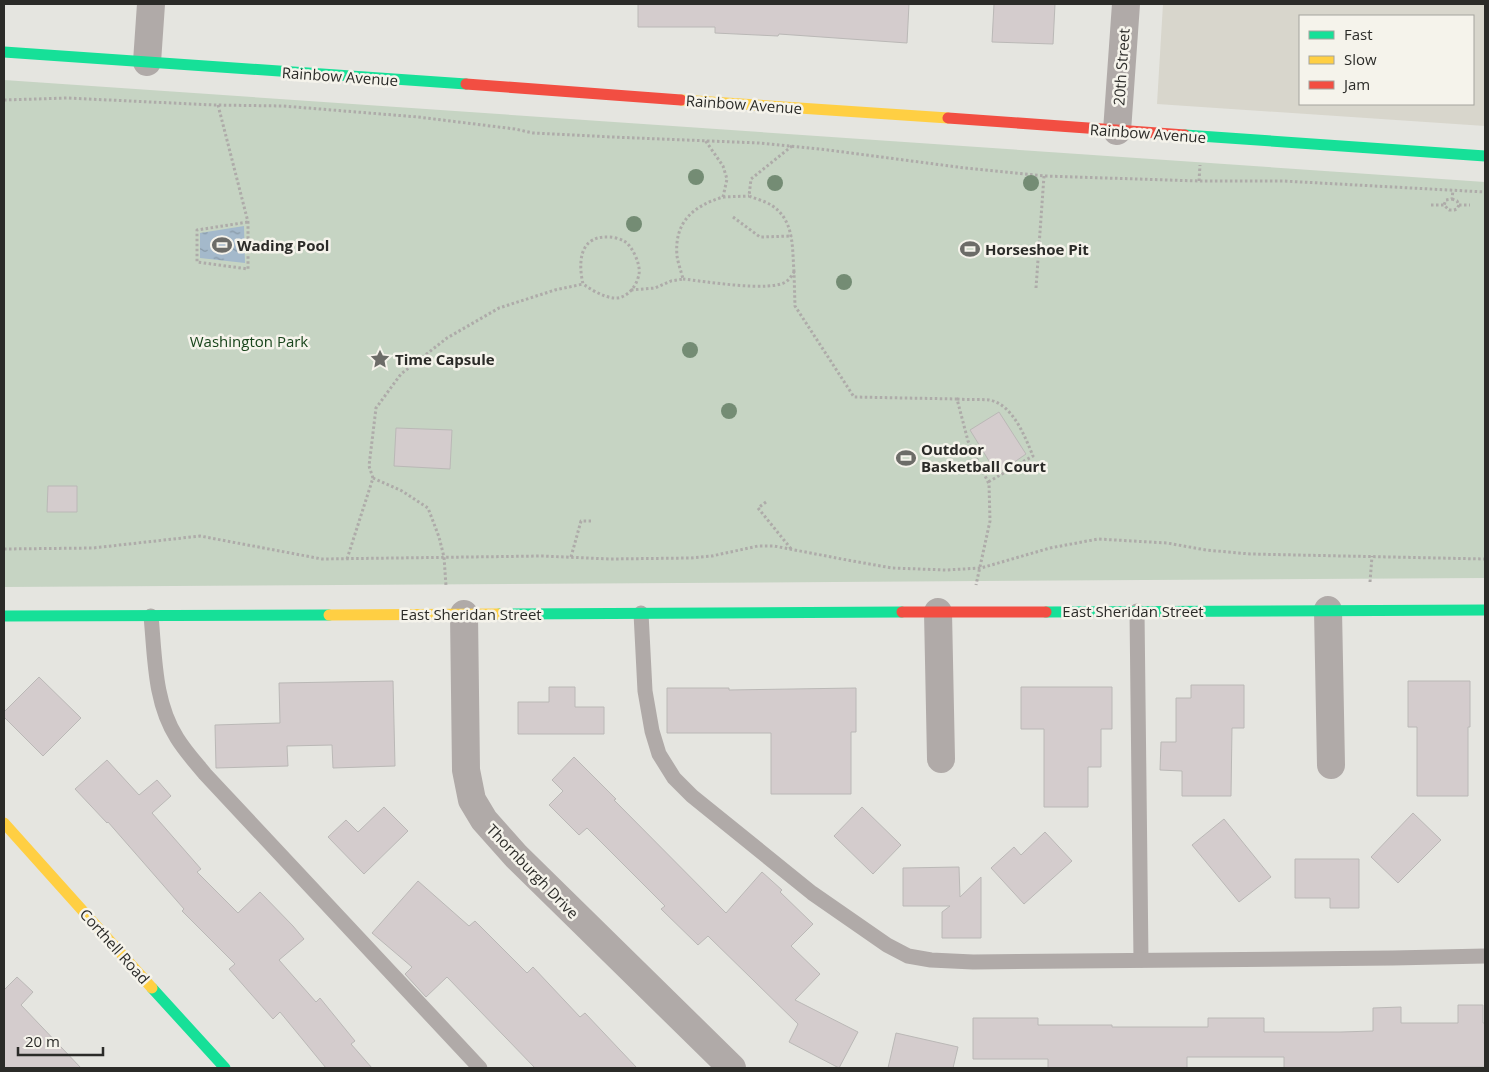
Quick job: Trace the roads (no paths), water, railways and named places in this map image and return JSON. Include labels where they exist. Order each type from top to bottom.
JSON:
[{"type":"street","points":[[147,62],[151,4]]},
{"type":"street","name":"20th Street","points":[[1117,131],[1126,4]]},
{"type":"street","name":"Rainbow Avenue","points":[[4,52],[1485,156]]},
{"type":"street","points":[[1328,610],[1331,765]]},
{"type":"street","name":"East Sheridan Street","points":[[4,616],[1485,610]]},
{"type":"street","points":[[938,612],[941,759]]},
{"type":"street","name":"Thornburgh Drive","points":[[455,614],[466,770],[472,800],[484,820],[516,856],[732,1068]]},
{"type":"street","name":"Corthell Road","points":[[4,823],[226,1068]]},
{"type":"lane","points":[[1136,611],[1141,960]]},
{"type":"lane","points":[[641,614],[645,691],[652,731],[659,754],[674,778],[692,796],[812,893],[887,945],[908,956],[931,960],[973,962],[1485,956]]},
{"type":"lane","points":[[151,616],[157,685],[164,715],[177,739],[206,774],[480,1068]]},
{"type":"water","name":"Wading Pool","points":[[244,226],[245,263],[200,258],[200,233]]},
{"type":"place","name":"Wading Pool","points":[[222,245]]},
{"type":"place","name":"Horseshoe Pit","points":[[970,249]]},
{"type":"place","name":"Time Capsule","points":[[380,359]]},
{"type":"place","name":"Outdoor Basketball Court","points":[[906,458]]},
{"type":"park label","name":"Washington Park","points":[[249,341]]}]
